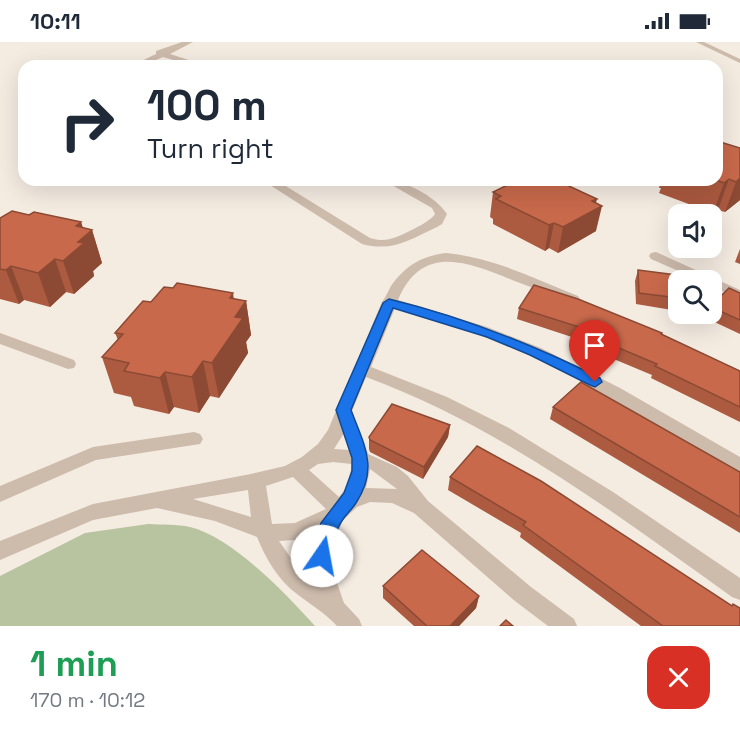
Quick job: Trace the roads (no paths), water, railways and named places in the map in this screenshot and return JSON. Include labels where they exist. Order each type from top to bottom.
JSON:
[{"type":"street","points":[[146,60],[189,42]]},
{"type":"street","points":[[159,53],[183,60]]},
{"type":"street","points":[[278,186],[366,241],[385,244],[433,224],[438,221],[441,214],[436,206],[400,186]]},
{"type":"street","points":[[0,551],[94,512],[207,489],[257,482],[296,469],[316,457],[335,434],[389,303],[404,276],[412,268],[432,258],[454,256],[487,266],[588,305]]},
{"type":"street","points":[[656,256],[686,270]]},
{"type":"street","points":[[722,287],[740,295]]},
{"type":"street","points":[[389,303],[448,319],[535,352],[580,373],[740,466]]},
{"type":"street","points":[[0,338],[68,364]]},
{"type":"street","points":[[361,369],[412,388],[466,413],[520,444],[740,590]]},
{"type":"street","points":[[335,609],[327,591],[322,556],[330,523],[350,498],[361,471],[360,458],[344,410]]},
{"type":"street","points":[[0,494],[93,454],[194,439]]},
{"type":"street","points":[[316,457],[330,455],[360,458],[380,466],[397,476],[411,490],[421,507]]},
{"type":"street","points":[[296,469],[339,509]]},
{"type":"street","points":[[257,482],[258,508],[264,531],[274,552],[299,583],[335,609],[351,626]]},
{"type":"street","points":[[155,501],[211,512],[264,531],[282,533],[298,531],[321,521],[364,496],[379,494],[394,496],[421,507],[468,544],[523,594],[566,626]]},
{"type":"lane","points":[[699,42],[740,61]]}]
